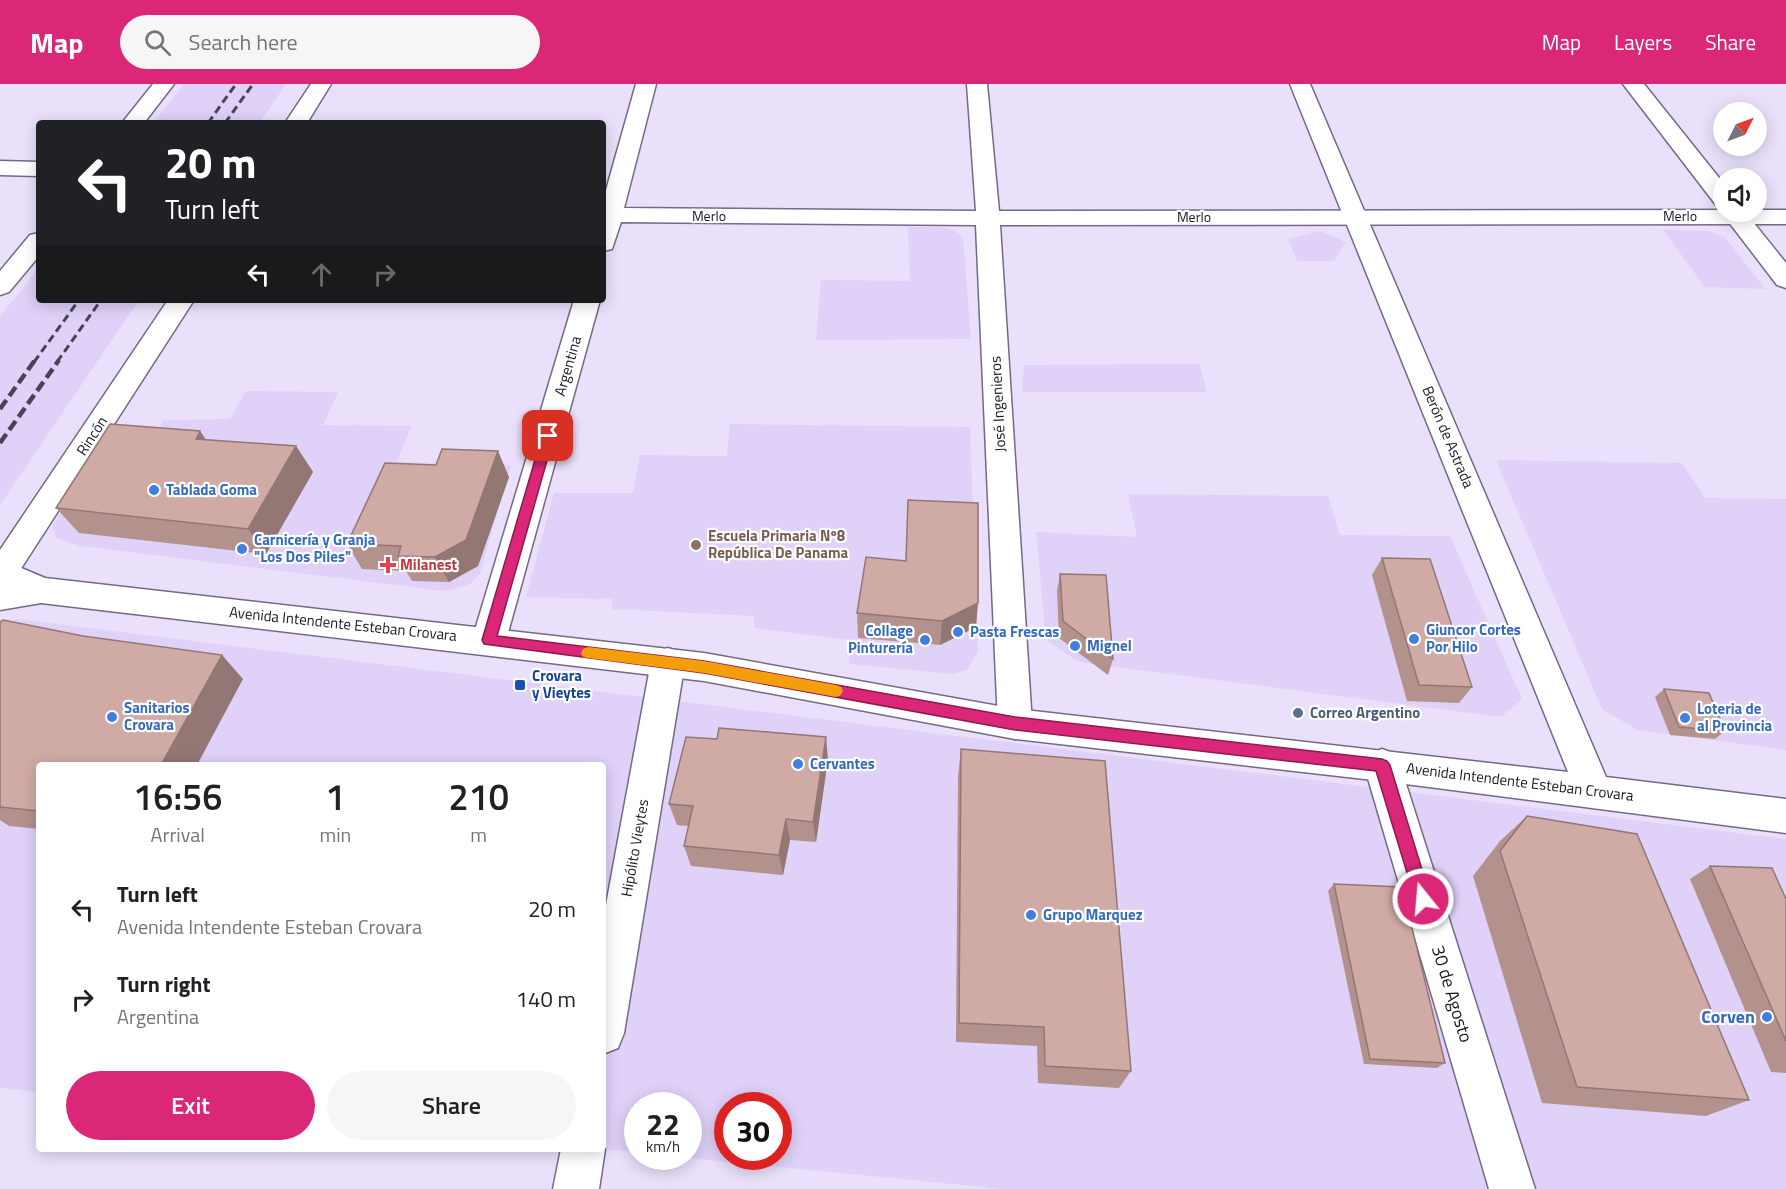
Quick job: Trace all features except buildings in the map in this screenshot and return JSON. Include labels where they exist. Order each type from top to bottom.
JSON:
[{"type":"street","points":[[135,120],[164,84]]},
{"type":"street","points":[[298,120],[321,84]]},
{"type":"street","points":[[607,215],[646,84]]},
{"type":"street","name":"José Ingenieros","points":[[977,84],[988,218],[1015,724]]},
{"type":"street","name":"Berón de Astrada","points":[[1300,84],[1594,792]]},
{"type":"street","points":[[1633,84],[1713,186]]},
{"type":"street","points":[[0,168],[36,168]]},
{"type":"street","name":"Merlo","points":[[607,215],[988,218],[1356,217],[1713,209]]},
{"type":"street","name":"Merlo","points":[[1767,214],[1786,217]]},
{"type":"street","points":[[1741,222],[1786,280]]},
{"type":"street","points":[[0,287],[36,244]]},
{"type":"street","name":"Rincón","points":[[1,580],[179,303]]},
{"type":"street","name":"Argentina","points":[[489,640],[586,303]]},
{"type":"street","name":"Avenida Intendente Esteban Crovara","points":[[1,580],[41,590],[489,640],[704,667],[1015,724],[1382,765],[1786,816]]},
{"type":"street","name":"Hipólito Vieytes","points":[[606,1016],[668,662]]},
{"type":"street","name":"30 de Agosto","points":[[1382,765],[1512,1189]]},
{"type":"street","points":[[576,1189],[582,1152]]},
{"type":"shaded area","points":[[184,84],[286,84],[261,120],[155,120]]},
{"type":"shaded area","points":[[908,227],[941,227],[954,230],[963,238],[971,339],[816,340],[821,280],[910,281]]},
{"type":"shaded area","points":[[1663,230],[1708,231],[1725,237],[1765,289],[1705,287]]},
{"type":"shaded area","points":[[1321,231],[1346,242],[1334,261],[1297,261],[1288,239]]},
{"type":"shaded area","points":[[36,271],[36,303],[137,303],[0,505],[0,317]]},
{"type":"shaded area","points":[[1199,364],[1207,392],[1022,392],[1024,365]]},
{"type":"shaded area","points":[[246,391],[338,392],[323,425],[411,426],[397,462],[511,465],[480,573],[470,584],[445,591],[81,546],[56,538],[52,527],[101,448],[141,453],[164,420],[230,419]]},
{"type":"shaded area","points":[[730,424],[970,427],[978,652],[967,670],[951,674],[849,664],[850,640],[754,628],[754,616],[612,609],[612,599],[526,597],[554,493],[633,493],[640,455],[727,456]]},
{"type":"shaded area","points":[[1496,460],[1682,463],[1705,498],[1786,499],[1786,750],[1637,730],[1602,709]]},
{"type":"shaded area","points":[[1128,494],[1328,496],[1340,535],[1450,536],[1522,699],[1501,717],[1079,662],[1046,640],[1036,532],[1137,537]]},
{"type":"shaded area","points":[[17,619],[1786,839],[1786,1189],[1003,1189],[792,1168],[792,1092],[714,1092],[714,1160],[702,1159],[702,1092],[624,1092],[624,1151],[606,1149],[606,762],[36,762],[36,1092],[0,1088],[0,626]]},
{"type":"railway","points":[[210,120],[236,84]]},
{"type":"railway","points":[[227,120],[253,84]]},
{"type":"railway","points":[[34,362],[77,303]]},
{"type":"railway","points":[[57,362],[99,303]]},
{"type":"railway","points":[[0,409],[35,360]]},
{"type":"railway","points":[[0,443],[59,360]]},
{"type":"slow traffic","points":[[588,653],[704,667],[836,691]]},
{"type":"place","name":"Tablada Goma","points":[[154,490]]},
{"type":"place","name":"Escuela Primaria Nº8 República De Panama","points":[[696,545]]},
{"type":"place","name":"Carnicería y Granja \"Los Dos Piles\"","points":[[242,549]]},
{"type":"place","name":"Milanest","points":[[388,565]]},
{"type":"place","name":"Pasta Frescas","points":[[958,632]]},
{"type":"place","name":"Giuncor Cortes Por Hilo","points":[[1414,639]]},
{"type":"place","name":"Collage Pinturería","points":[[925,640]]},
{"type":"place","name":"Mignel","points":[[1075,646]]},
{"type":"place","name":"Crovara y Vieytes","points":[[520,685]]},
{"type":"place","name":"Correo Argentino","points":[[1298,713]]},
{"type":"place","name":"Sanitarios Crovara","points":[[112,717]]},
{"type":"place","name":"Loteria de al Provincia","points":[[1685,718]]},
{"type":"place","name":"Cervantes","points":[[798,764]]},
{"type":"place","name":"Grupo Marquez","points":[[1031,915]]},
{"type":"place","name":"Corven","points":[[1767,1017]]},
{"type":"route","points":[[548,436],[489,640],[704,667],[1015,724],[1382,765],[1423,899]]}]
